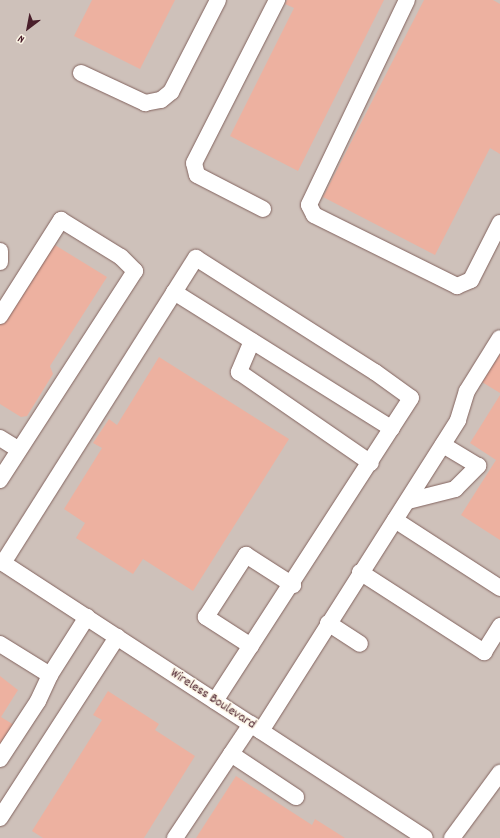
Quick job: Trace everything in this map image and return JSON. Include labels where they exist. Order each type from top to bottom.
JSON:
[{"type":"street","points":[[81,73],[145,103],[161,100],[171,92],[218,0]]},
{"type":"street","points":[[263,209],[197,175],[194,162],[277,0]]},
{"type":"street","points":[[407,0],[309,205],[314,215],[457,286],[471,280],[500,223]]},
{"type":"street","points":[[0,316],[61,220],[121,257],[135,271],[0,480]]},
{"type":"street","points":[[0,252],[0,262]]},
{"type":"street","points":[[2,562],[196,258],[411,398],[293,585],[215,701]]},
{"type":"street","points":[[174,292],[392,429]]},
{"type":"street","points":[[175,838],[231,754],[256,728],[328,623],[360,572],[408,501],[458,420],[467,391],[500,338]]},
{"type":"street","points":[[252,341],[239,372],[371,463]]},
{"type":"street","points":[[0,438],[19,450]]},
{"type":"street","points":[[408,501],[455,489],[480,463],[443,445]]},
{"type":"street","points":[[395,520],[500,588]]},
{"type":"street","points":[[251,646],[206,617],[246,555],[293,585]]},
{"type":"street","name":"Wireless Boulevard","points":[[2,562],[425,838]]},
{"type":"street","points":[[360,572],[484,652],[500,626]]},
{"type":"street","points":[[0,759],[38,701],[50,675],[87,617]]},
{"type":"street","points":[[328,623],[360,644]]},
{"type":"street","points":[[0,818],[117,637]]},
{"type":"street","points":[[0,644],[50,675]]},
{"type":"street","points":[[231,754],[296,797]]},
{"type":"street","points":[[452,838],[500,773]]},
{"type":"shaded area","points":[[0,0],[500,0],[500,838],[0,838]]},
{"type":"building","points":[[92,0],[175,0],[140,69],[74,36]]},
{"type":"building","points":[[287,0],[384,0],[298,171],[230,136],[294,8],[285,4]]},
{"type":"building","points":[[424,0],[493,0],[500,4],[500,154],[490,148],[435,255],[323,197]]},
{"type":"building","points":[[50,242],[107,277],[50,366],[53,374],[27,416],[21,417],[0,404],[0,321]]},
{"type":"building","points":[[500,354],[500,393],[482,382]]},
{"type":"building","points":[[159,357],[289,439],[193,591],[143,559],[133,574],[76,538],[85,523],[64,509],[102,448],[93,443],[109,419],[117,425]]},
{"type":"building","points":[[500,395],[500,540],[461,515],[496,460],[470,443]]},
{"type":"building","points":[[0,676],[18,690],[1,717],[14,725],[0,747]]},
{"type":"building","points":[[108,691],[159,724],[155,730],[195,756],[144,838],[43,838],[32,831],[102,720],[93,715]]},
{"type":"building","points":[[236,776],[312,825],[315,819],[345,838],[196,838]]}]
